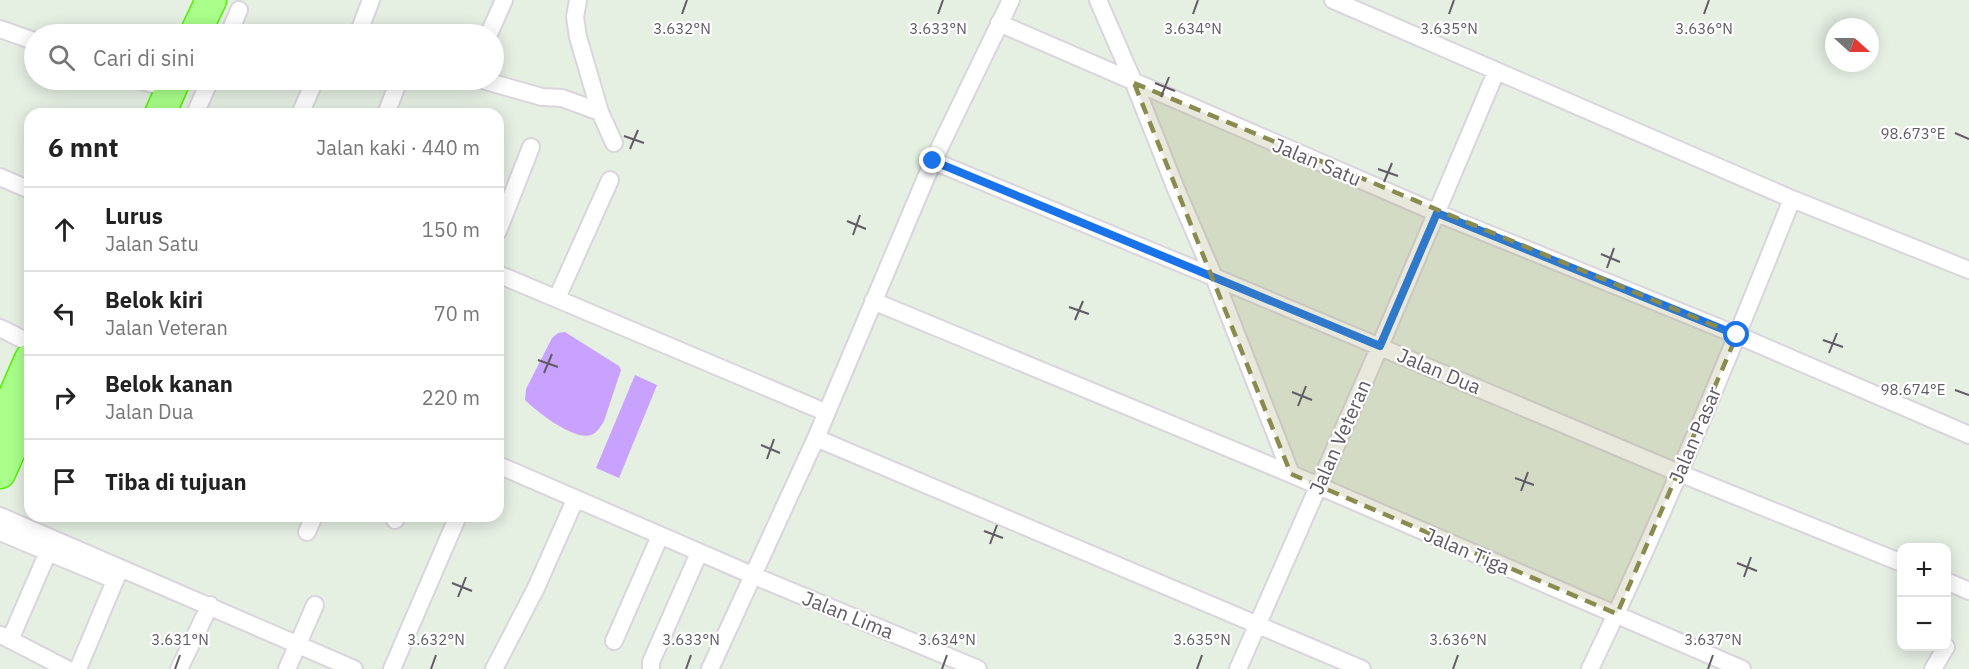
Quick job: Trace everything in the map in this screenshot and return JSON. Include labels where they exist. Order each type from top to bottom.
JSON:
[{"type":"highway","points":[[179,24],[190,0]]},
{"type":"highway","points":[[200,24],[211,0]]},
{"type":"highway","points":[[142,108],[151,90]]},
{"type":"highway","points":[[156,90],[159,108]]},
{"type":"highway","points":[[0,427],[24,373]]},
{"type":"highway","points":[[0,473],[24,419]]},
{"type":"street","points":[[362,24],[370,0]]},
{"type":"street","points":[[493,24],[504,0]]},
{"type":"street","points":[[578,0],[575,17],[578,37],[600,112],[614,143]]},
{"type":"street","points":[[710,669],[816,438],[825,412],[933,161],[1011,0]]},
{"type":"street","points":[[1098,0],[1214,277],[1291,474]]},
{"type":"street","points":[[1334,0],[1792,199],[1969,270]]},
{"type":"street","points":[[233,24],[239,10]]},
{"type":"street","name":"Jalan Satu","points":[[999,23],[1437,213],[1737,335],[1969,435]]},
{"type":"street","points":[[0,29],[24,37]]},
{"type":"street","name":"Jalan Veteran","points":[[1238,669],[1380,346],[1496,72]]},
{"type":"street","points":[[504,86],[542,97],[561,98],[600,112]]},
{"type":"street","points":[[198,108],[206,90]]},
{"type":"street","points":[[303,108],[311,90]]},
{"type":"street","points":[[388,108],[395,90]]},
{"type":"street","points":[[504,216],[531,147]]},
{"type":"street","name":"Jalan Dua","points":[[933,161],[1679,473],[1897,561]]},
{"type":"street","points":[[0,177],[24,187]]},
{"type":"street","points":[[557,298],[610,180]]},
{"type":"street","name":"Jalan Pasar","points":[[1590,669],[1617,614],[1679,473],[1792,199]]},
{"type":"street","points":[[504,276],[825,412]]},
{"type":"street","name":"Jalan Tiga","points":[[873,301],[1291,474],[1742,669]]},
{"type":"street","points":[[0,328],[24,340]]},
{"type":"street","points":[[816,438],[1362,669]]},
{"type":"street","name":"Jalan Lima","points":[[504,468],[752,575],[945,662],[978,669]]},
{"type":"street","points":[[494,669],[541,578],[575,500]]},
{"type":"street","points":[[0,516],[118,574]]},
{"type":"street","points":[[308,532],[312,522]]},
{"type":"street","points":[[392,669],[455,522]]},
{"type":"street","points":[[0,532],[48,552],[210,605],[354,669]]},
{"type":"street","points":[[614,642],[660,536]]},
{"type":"street","points":[[48,552],[5,637],[67,669]]},
{"type":"street","points":[[651,669],[651,662],[699,553]]},
{"type":"street","points":[[78,669],[118,574]]},
{"type":"street","points":[[1951,583],[1969,591]]},
{"type":"street","points":[[179,669],[210,605]]},
{"type":"street","points":[[287,669],[315,605]]},
{"type":"street","points":[[1934,669],[1944,651]]},
{"type":"highlighted area","points":[[1134,83],[1737,335],[1617,614],[1291,474]]},
{"type":"shaded area","points":[[565,332],[619,366],[621,370],[604,421],[591,435],[575,434],[546,417],[525,400],[526,389],[552,338],[558,333]]},
{"type":"shaded area","points":[[635,375],[657,385],[619,478],[596,468]]},
{"type":"route","points":[[933,161],[1380,346],[1437,213],[1737,335]]}]
